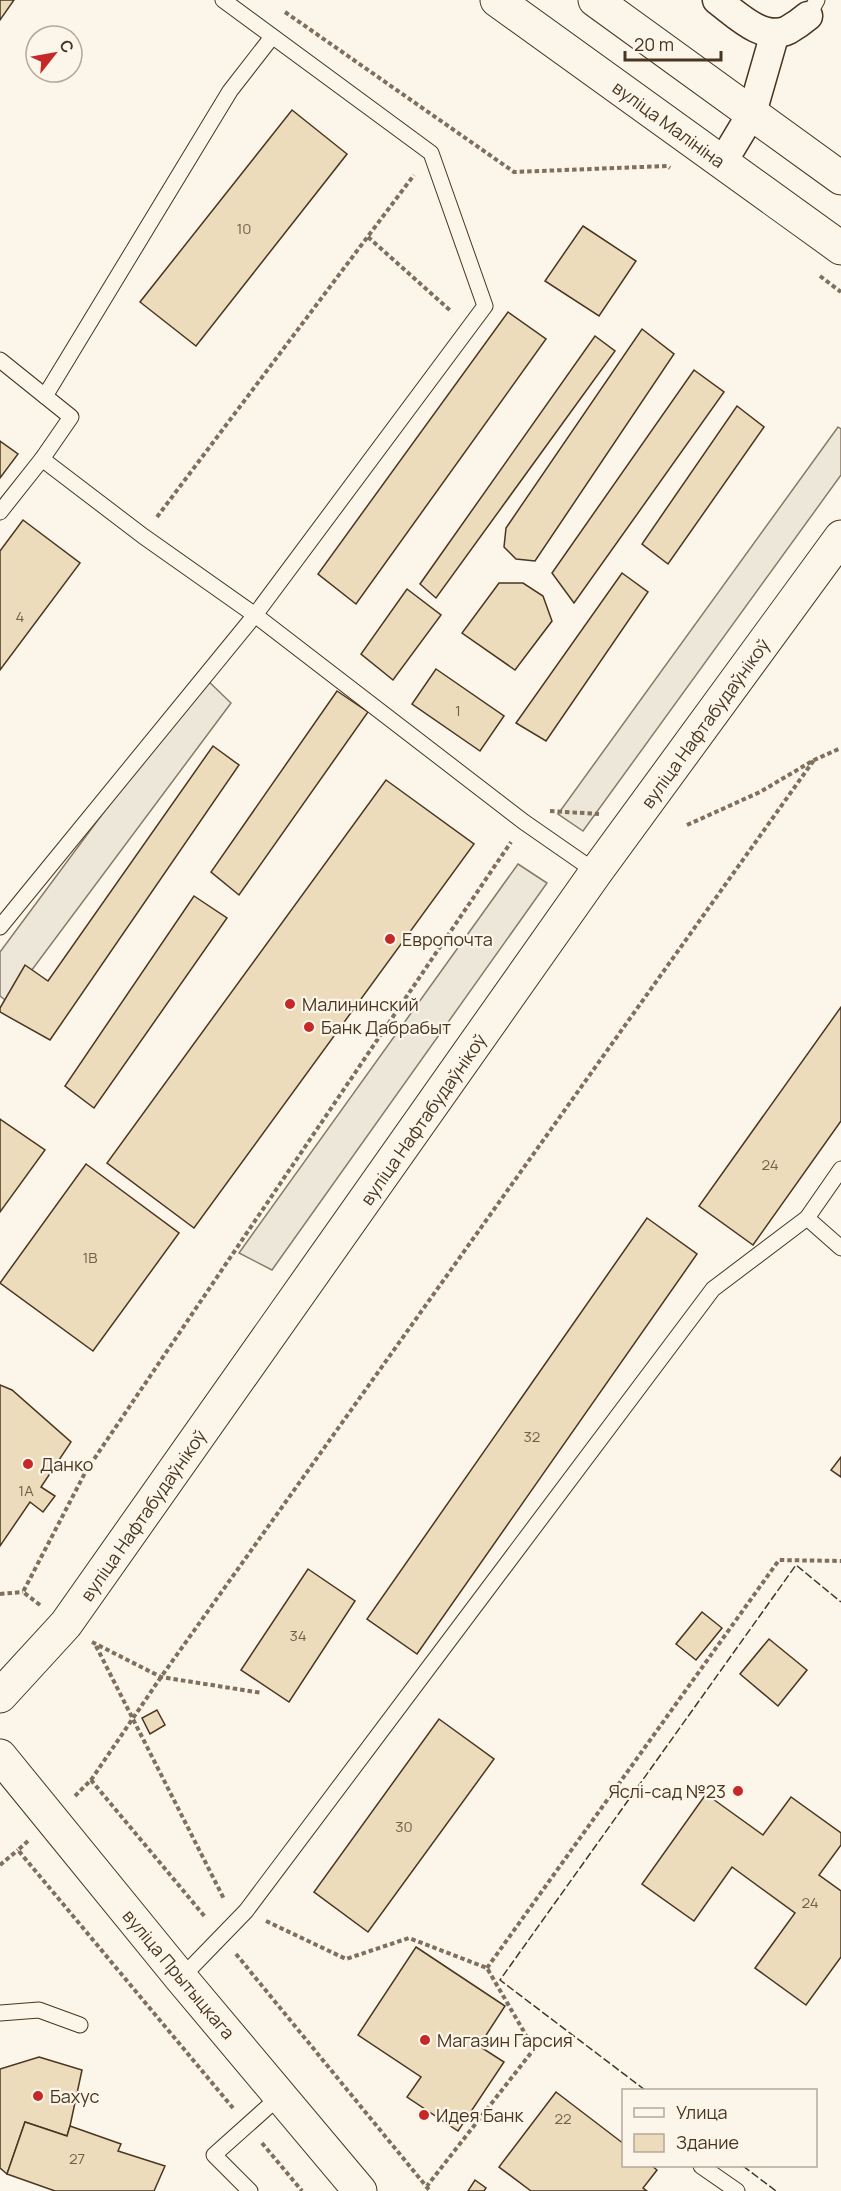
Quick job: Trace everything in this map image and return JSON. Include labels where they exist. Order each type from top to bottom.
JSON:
[{"type":"main road","name":"вуліца Малініна","points":[[497,0],[841,248]]},
{"type":"main road","points":[[595,0],[841,178]]},
{"type":"main road","name":"вуліца Нафтабудаўнікоў","points":[[0,1696],[66,1624],[596,872],[841,537]]},
{"type":"main road","name":"вуліца Прытыцкага","points":[[0,1756],[360,2191]]},
{"type":"street","points":[[717,0],[761,31],[775,33],[787,30],[813,8]]},
{"type":"street","points":[[722,163],[752,113],[775,33]]},
{"type":"lane","points":[[0,927],[255,615],[485,306],[431,153],[223,0]]},
{"type":"lane","points":[[45,396],[230,92],[272,37]]},
{"type":"lane","points":[[0,360],[71,417],[42,459],[0,512]]},
{"type":"lane","points":[[42,459],[143,536],[255,615],[524,822],[596,872]]},
{"type":"lane","points":[[182,1978],[241,1917],[713,1289],[807,1218],[841,1169]]},
{"type":"lane","points":[[807,1218],[841,1248]]},
{"type":"lane","points":[[0,2013],[39,2010],[80,2025]]},
{"type":"lane","points":[[250,2191],[214,2155],[280,2096]]},
{"type":"lane","points":[[702,2167],[737,2191]]},
{"type":"path","points":[[277,7],[514,172],[667,166],[677,173]]},
{"type":"path","points":[[143,536],[431,153]]},
{"type":"path","points":[[368,237],[469,327]]},
{"type":"path","points":[[812,271],[841,292]]},
{"type":"path","points":[[687,825],[760,792],[814,760],[841,748]]},
{"type":"path","points":[[91,1780],[161,1677],[814,760]]},
{"type":"path","points":[[24,1592],[86,1471],[524,822],[534,810],[606,814]]},
{"type":"path","points":[[487,1968],[779,1560],[841,1561]]},
{"type":"path","points":[[0,1594],[24,1592],[96,1645],[161,1677],[262,1693]]},
{"type":"path","points":[[96,1645],[133,1720],[241,1917],[346,1959],[409,1938],[487,1968],[534,2049],[427,2186]]},
{"type":"path","points":[[0,1865],[18,1850]]},
{"type":"path","points":[[222,1938],[430,2191]]},
{"type":"shaded area","points":[[838,427],[841,429],[841,475],[583,831],[558,814]]},
{"type":"shaded area","points":[[204,677],[231,703],[8,1002],[0,996],[0,952]]},
{"type":"shaded area","points":[[518,864],[547,883],[272,1270],[239,1253]]},
{"type":"building","points":[[0,0],[14,0],[0,20]]},
{"type":"building","points":[[292,110],[347,154],[196,346],[140,302]]},
{"type":"building","points":[[583,226],[636,261],[599,316],[545,281]]},
{"type":"building","points":[[508,312],[546,339],[356,604],[318,574]]},
{"type":"building","points":[[642,329],[674,354],[535,561],[516,559],[504,547],[506,528]]},
{"type":"building","points":[[595,336],[615,351],[436,598],[420,584]]},
{"type":"building","points":[[694,370],[724,392],[574,603],[552,573]]},
{"type":"building","points":[[737,406],[764,427],[668,564],[642,544]]},
{"type":"building","points":[[0,441],[18,454],[0,478]]},
{"type":"building","points":[[23,520],[80,563],[0,670],[0,551]]},
{"type":"building","points":[[622,573],[648,592],[546,741],[516,723]]},
{"type":"building","points":[[499,583],[523,583],[543,596],[552,621],[515,670],[462,633]]},
{"type":"building","points":[[407,589],[441,615],[393,680],[361,654]]},
{"type":"building","points":[[436,669],[504,716],[480,751],[412,704]]},
{"type":"building","points":[[337,691],[368,712],[239,895],[211,872]]},
{"type":"building","points":[[213,746],[239,765],[50,1040],[0,1012],[0,1008],[25,965],[48,981]]},
{"type":"building","name":"Малининский","points":[[386,780],[474,844],[194,1228],[107,1163]]},
{"type":"building","points":[[194,896],[227,918],[94,1108],[65,1086]]},
{"type":"building","points":[[841,1007],[841,1121],[753,1245],[699,1206]]},
{"type":"building","points":[[0,1119],[45,1150],[0,1212]]},
{"type":"building","points":[[86,1164],[179,1233],[93,1351],[0,1283]]},
{"type":"building","points":[[647,1218],[697,1254],[417,1654],[367,1619]]},
{"type":"building","name":"Данко","points":[[0,1385],[12,1390],[71,1442],[41,1487],[55,1496],[43,1512],[30,1502],[0,1546]]},
{"type":"building","points":[[841,1457],[841,1477],[831,1470]]},
{"type":"building","points":[[308,1569],[355,1601],[289,1702],[241,1670]]},
{"type":"building","points":[[702,1612],[722,1628],[696,1660],[676,1644]]},
{"type":"building","points":[[769,1639],[807,1670],[778,1706],[740,1674]]},
{"type":"building","points":[[157,1710],[165,1725],[150,1734],[142,1718]]},
{"type":"building","points":[[439,1719],[494,1759],[368,1932],[314,1892]]},
{"type":"building","name":"Яслі-сад №23","points":[[706,1794],[763,1835],[791,1797],[841,1833],[841,1845],[819,1875],[841,1891],[841,1957],[806,2005],[755,1968],[795,1913],[732,1867],[694,1921],[642,1884]]},
{"type":"building","name":"Магазин Гарсия","points":[[416,1947],[505,2006],[479,2046],[504,2062],[458,2131],[407,2097],[421,2077],[358,2035]]},
{"type":"building","name":"Бахус","points":[[39,2057],[82,2070],[70,2126],[67,2136],[25,2122],[7,2174],[0,2168],[0,2069]]},
{"type":"building","points":[[556,2092],[622,2142],[622,2167],[653,2167],[657,2170],[643,2188],[647,2191],[531,2191],[499,2167]]},
{"type":"building","points":[[25,2122],[67,2136],[70,2126],[121,2144],[118,2151],[165,2166],[154,2191],[55,2191],[7,2174]]},
{"type":"building","points":[[475,2180],[486,2188],[484,2191],[468,2191]]},
{"type":"fence","points":[[644,2089],[500,1980],[796,1565],[841,1602]]},
{"type":"fence","points":[[744,2167],[776,2191]]},
{"type":"place","name":"Европочта","points":[[390,939]]},
{"type":"place","name":"Малининский","points":[[290,1004]]},
{"type":"place","name":"Банк Дабрабыт","points":[[309,1027]]},
{"type":"place","name":"Данко","points":[[28,1464]]},
{"type":"place","name":"Яслі-сад №23","points":[[738,1791]]},
{"type":"place","name":"Магазин Гарсия","points":[[425,2040]]},
{"type":"place","name":"Бахус","points":[[38,2096]]},
{"type":"place","name":"Идея Банк","points":[[424,2115]]}]
